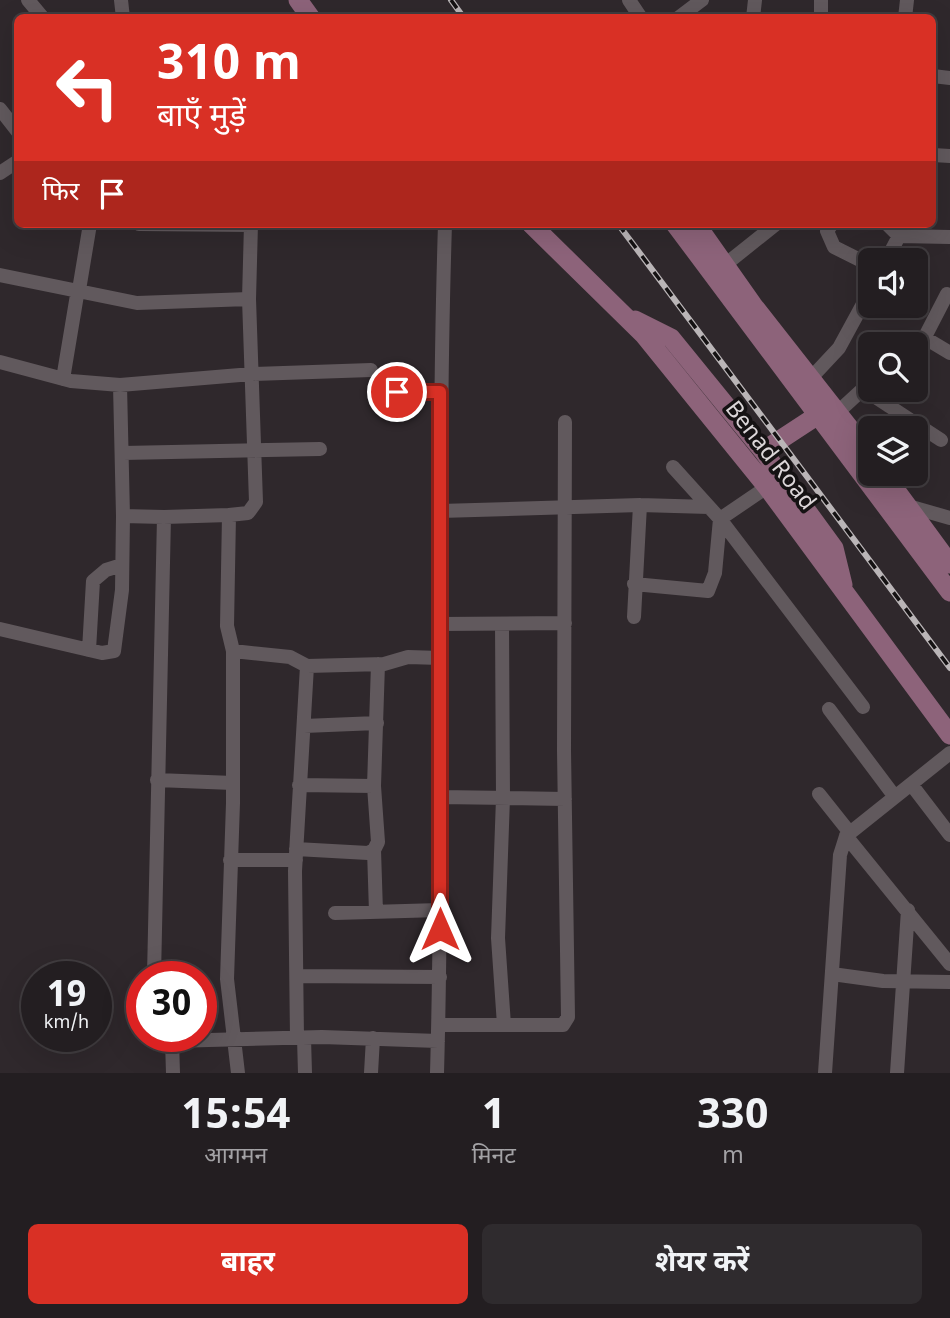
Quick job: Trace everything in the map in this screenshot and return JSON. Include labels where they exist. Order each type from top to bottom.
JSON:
[{"type":"street","points":[[28,0],[40,14]]},
{"type":"street","points":[[684,14],[703,1]]},
{"type":"street","points":[[0,109],[14,127]]},
{"type":"street","points":[[63,379],[89,228]]},
{"type":"street","points":[[124,516],[229,515],[253,510],[256,502],[249,299],[251,228]]},
{"type":"street","points":[[437,1073],[440,977],[440,392],[445,228]]},
{"type":"street","name":"Benad Road","points":[[535,228],[629,317],[767,487],[950,734]]},
{"type":"street","points":[[679,228],[950,592]]},
{"type":"street","points":[[699,228],[753,306],[858,438]]},
{"type":"street","points":[[726,264],[770,228]]},
{"type":"street","points":[[829,228],[827,231],[834,247],[858,258]]},
{"type":"street","points":[[891,228],[899,236],[950,237]]},
{"type":"street","points":[[893,248],[899,236]]},
{"type":"street","points":[[0,275],[137,303],[249,299]]},
{"type":"street","points":[[928,332],[947,294]]},
{"type":"street","points":[[810,379],[839,348],[858,313]]},
{"type":"street","points":[[629,317],[671,338],[763,451],[834,548],[845,593]]},
{"type":"street","points":[[928,340],[950,353]]},
{"type":"street","points":[[0,362],[63,379],[120,385],[252,374],[371,370]]},
{"type":"street","points":[[0,629],[108,654],[116,646],[124,516],[120,385]]},
{"type":"street","points":[[838,412],[863,389],[941,440]]},
{"type":"street","points":[[376,392],[440,392]]},
{"type":"street","points":[[889,406],[891,402]]},
{"type":"street","points":[[763,451],[818,415]]},
{"type":"street","points":[[439,1025],[564,1025],[568,1017],[563,508],[565,422]]},
{"type":"street","points":[[123,453],[320,449]]},
{"type":"street","points":[[673,467],[720,519],[863,707]]},
{"type":"street","points":[[893,486],[947,554]]},
{"type":"street","points":[[720,519],[767,487]]},
{"type":"street","points":[[440,511],[640,505],[709,507]]},
{"type":"street","points":[[634,617],[640,505]]},
{"type":"street","points":[[908,506],[950,518]]},
{"type":"street","points":[[229,515],[227,626],[233,651],[233,783],[228,979],[238,1073]]},
{"type":"street","points":[[154,961],[164,517]]},
{"type":"street","points":[[634,584],[708,591],[715,573],[720,519]]},
{"type":"street","points":[[89,650],[93,581],[106,570],[122,565]]},
{"type":"street","points":[[440,624],[565,622]]},
{"type":"street","points":[[502,624],[503,798],[498,938],[504,1025]]},
{"type":"street","points":[[233,651],[290,657],[307,666],[378,664],[408,657],[440,658]]},
{"type":"street","points":[[376,912],[374,850],[378,842],[374,786],[378,664]]},
{"type":"street","points":[[305,1073],[298,976],[296,855],[307,666]]},
{"type":"street","points":[[829,709],[895,797]]},
{"type":"street","points":[[304,726],[377,723]]},
{"type":"street","points":[[825,1073],[840,855],[848,835],[950,753]]},
{"type":"street","points":[[157,780],[233,783]]},
{"type":"street","points":[[911,784],[950,835]]},
{"type":"street","points":[[299,785],[374,786]]},
{"type":"street","points":[[819,794],[950,964]]},
{"type":"street","points":[[440,797],[565,799]]},
{"type":"street","points":[[230,860],[368,853],[374,850]]},
{"type":"street","points":[[335,914],[440,910]]},
{"type":"street","points":[[897,1073],[908,910]]},
{"type":"street","points":[[832,974],[903,981],[950,982]]},
{"type":"street","points":[[298,976],[440,977]]},
{"type":"street","points":[[217,1040],[373,1038],[438,1041]]},
{"type":"street","points":[[371,1073],[373,1038]]},
{"type":"street","points":[[172,1052],[173,1073]]},
{"type":"railway","points":[[451,0],[461,14]]},
{"type":"railway","points":[[621,228],[950,668]]},
{"type":"route","points":[[397,392],[440,392],[440,929]]}]
